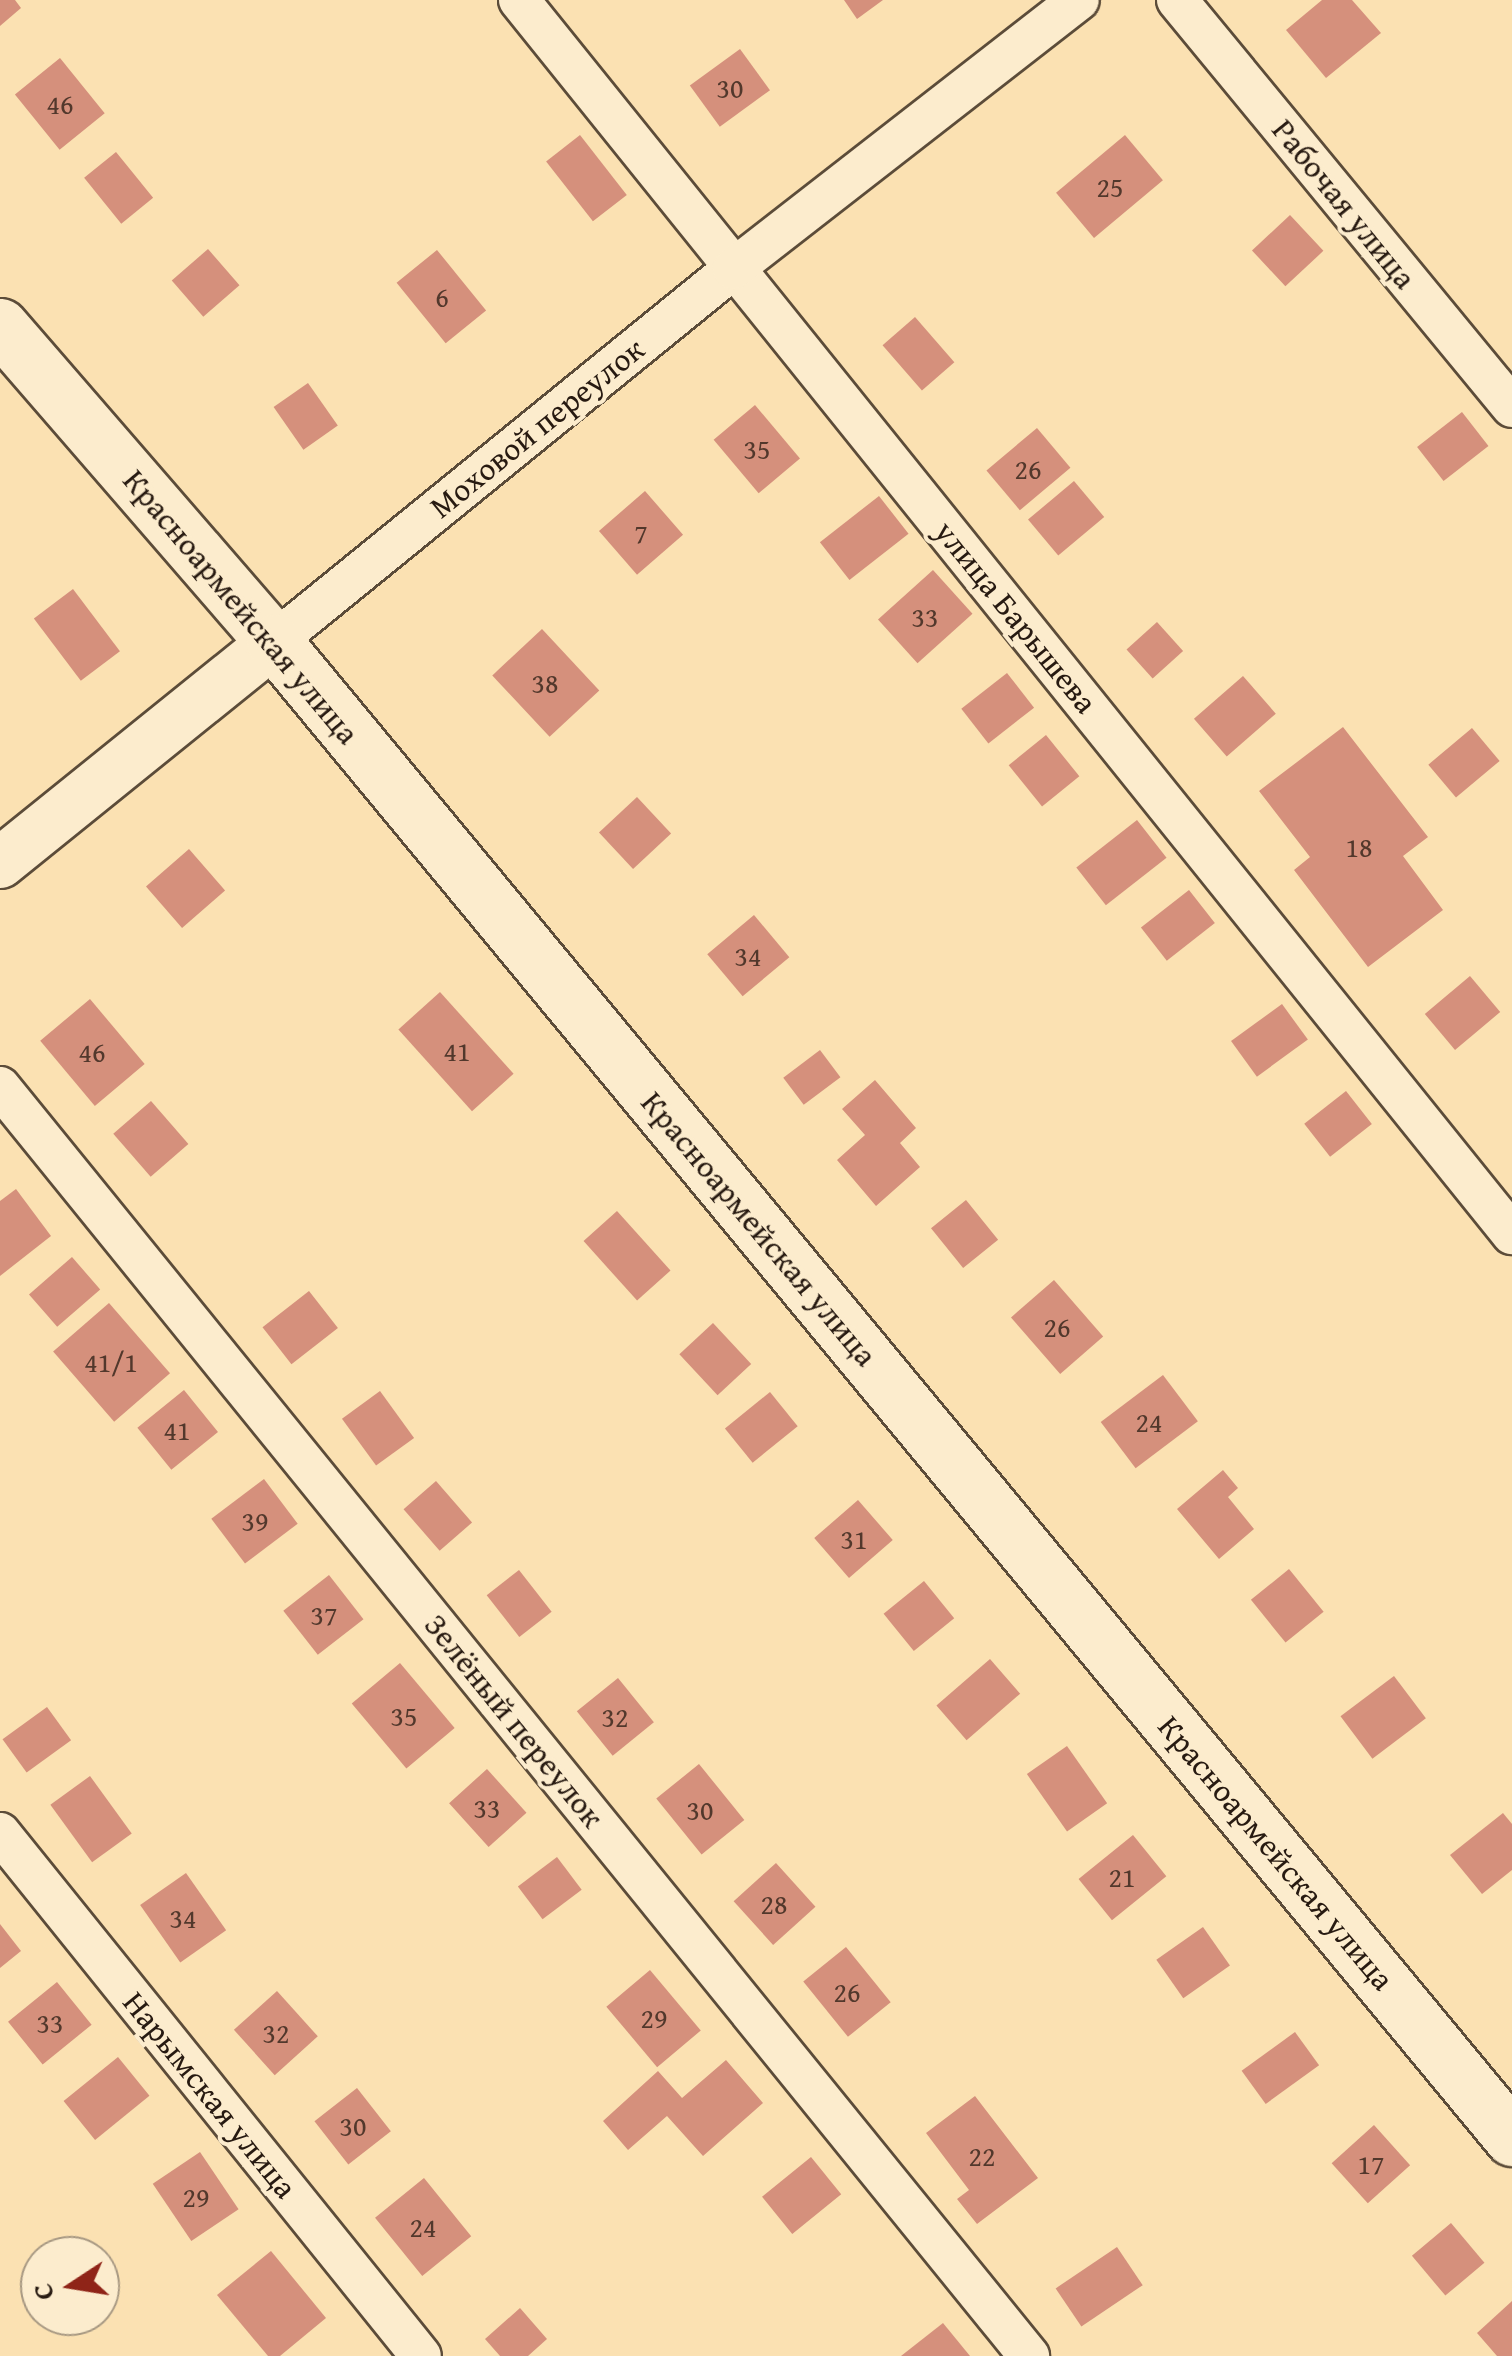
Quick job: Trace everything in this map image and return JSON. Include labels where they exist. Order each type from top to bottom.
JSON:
[{"type":"main road","name":"Красноармейская улица","points":[[0,326],[274,642],[1512,2138]]},
{"type":"street","name":"улица Барышева","points":[[519,0],[1512,1234]]},
{"type":"street","name":"Моховой переулок","points":[[0,862],[733,269],[1079,0]]},
{"type":"street","name":"Рабочая улица","points":[[1178,0],[1512,408]]},
{"type":"street","name":"Зелёный переулок","points":[[0,1086],[1028,2356]]},
{"type":"street","name":"Нарымская улица","points":[[0,1833],[421,2356]]},
{"type":"building","points":[[0,0],[15,0],[21,8],[0,26]]},
{"type":"building","points":[[844,0],[883,0],[857,19]]},
{"type":"building","points":[[1322,0],[1352,0],[1381,33],[1326,78],[1286,30]]},
{"type":"building","points":[[740,49],[770,90],[720,127],[690,85]]},
{"type":"building","points":[[60,58],[105,113],[60,150],[15,95]]},
{"type":"building","points":[[580,135],[627,195],[593,221],[546,161]]},
{"type":"building","points":[[1125,135],[1163,180],[1094,238],[1056,193]]},
{"type":"building","points":[[116,152],[153,198],[121,224],[84,178]]},
{"type":"building","points":[[1290,215],[1323,251],[1285,286],[1252,250]]},
{"type":"building","points":[[208,249],[239,285],[203,317],[172,280]]},
{"type":"building","points":[[437,250],[486,311],[446,343],[397,283]]},
{"type":"building","points":[[915,317],[954,362],[922,390],[883,345]]},
{"type":"building","points":[[308,383],[338,426],[303,450],[274,407]]},
{"type":"building","points":[[755,405],[800,459],[759,493],[714,440]]},
{"type":"building","points":[[1462,412],[1488,446],[1444,481],[1417,447]]},
{"type":"building","points":[[1037,428],[1070,468],[1020,510],[986,470]]},
{"type":"building","points":[[1074,481],[1104,517],[1058,556],[1028,520]]},
{"type":"building","points":[[645,491],[683,535],[637,575],[599,531]]},
{"type":"building","points":[[879,496],[909,534],[849,580],[820,542]]},
{"type":"building","points":[[933,570],[972,614],[917,663],[878,620]]},
{"type":"building","points":[[73,589],[120,651],[81,681],[34,618]]},
{"type":"building","points":[[1157,622],[1183,651],[1153,678],[1127,649]]},
{"type":"building","points":[[542,629],[599,690],[550,737],[492,675]]},
{"type":"building","points":[[1007,673],[1034,708],[988,743],[961,709]]},
{"type":"building","points":[[1243,676],[1276,714],[1227,756],[1194,719]]},
{"type":"building","points":[[1343,727],[1428,837],[1403,856],[1443,910],[1368,967],[1294,870],[1310,857],[1259,791]]},
{"type":"building","points":[[1472,728],[1500,761],[1456,798],[1428,765]]},
{"type":"building","points":[[1046,735],[1079,776],[1042,806],[1009,765]]},
{"type":"building","points":[[637,797],[671,834],[633,869],[599,832]]},
{"type":"building","points":[[1137,820],[1167,858],[1106,905],[1076,867]]},
{"type":"building","points":[[189,849],[225,891],[182,928],[146,886]]},
{"type":"building","points":[[1189,890],[1215,923],[1167,961],[1141,928]]},
{"type":"building","points":[[754,915],[789,957],[743,996],[707,954]]},
{"type":"building","points":[[1470,976],[1500,1012],[1455,1050],[1425,1014]]},
{"type":"building","points":[[440,992],[514,1074],[472,1111],[398,1029]]},
{"type":"building","points":[[90,999],[145,1064],[95,1106],[40,1041]]},
{"type":"building","points":[[1282,1004],[1308,1040],[1257,1077],[1231,1041]]},
{"type":"building","points":[[820,1050],[840,1077],[804,1105],[783,1078]]},
{"type":"building","points":[[875,1080],[916,1128],[900,1143],[920,1167],[876,1206],[837,1160],[865,1135],[842,1109]]},
{"type":"building","points":[[1346,1091],[1372,1124],[1330,1157],[1304,1124]]},
{"type":"building","points":[[151,1101],[188,1144],[151,1177],[113,1134]]},
{"type":"building","points":[[16,1189],[51,1236],[0,1276],[0,1201]]},
{"type":"building","points":[[966,1200],[998,1240],[963,1268],[931,1228]]},
{"type":"building","points":[[617,1211],[671,1270],[637,1301],[584,1241]]},
{"type":"building","points":[[72,1257],[100,1289],[57,1327],[29,1294]]},
{"type":"building","points":[[1054,1280],[1103,1337],[1060,1374],[1011,1317]]},
{"type":"building","points":[[309,1291],[338,1328],[291,1364],[263,1327]]},
{"type":"building","points":[[109,1303],[170,1373],[114,1422],[53,1352]]},
{"type":"building","points":[[713,1323],[751,1364],[718,1395],[679,1354]]},
{"type":"building","points":[[1163,1375],[1198,1421],[1136,1468],[1101,1422]]},
{"type":"building","points":[[184,1390],[218,1432],[171,1470],[137,1428]]},
{"type":"building","points":[[380,1391],[414,1438],[376,1466],[342,1419]]},
{"type":"building","points":[[770,1392],[798,1426],[753,1463],[725,1429]]},
{"type":"building","points":[[1223,1470],[1238,1488],[1228,1497],[1254,1529],[1219,1559],[1177,1509]]},
{"type":"building","points":[[264,1479],[298,1524],[245,1563],[211,1519]]},
{"type":"building","points":[[436,1481],[472,1523],[440,1551],[404,1509]]},
{"type":"building","points":[[858,1500],[893,1540],[849,1578],[814,1538]]},
{"type":"building","points":[[1289,1569],[1324,1612],[1286,1643],[1251,1600]]},
{"type":"building","points":[[519,1570],[552,1612],[519,1637],[487,1595]]},
{"type":"building","points":[[329,1575],[363,1619],[318,1655],[283,1611]]},
{"type":"building","points":[[924,1581],[954,1618],[914,1651],[884,1614]]},
{"type":"building","points":[[990,1659],[1020,1694],[967,1740],[936,1706]]},
{"type":"building","points":[[400,1663],[455,1728],[406,1769],[352,1703]]},
{"type":"building","points":[[1394,1676],[1426,1718],[1372,1759],[1340,1716]]},
{"type":"building","points":[[618,1678],[654,1722],[613,1756],[577,1711]]},
{"type":"building","points":[[47,1707],[71,1740],[27,1772],[3,1739]]},
{"type":"building","points":[[1067,1746],[1107,1803],[1067,1831],[1027,1774]]},
{"type":"building","points":[[699,1764],[744,1820],[702,1855],[656,1799]]},
{"type":"building","points":[[487,1769],[526,1813],[489,1847],[449,1803]]},
{"type":"building","points":[[90,1776],[132,1833],[92,1862],[50,1805]]},
{"type":"building","points":[[1503,1813],[1512,1824],[1512,1870],[1482,1894],[1450,1855]]},
{"type":"building","points":[[1133,1835],[1166,1876],[1112,1920],[1079,1879]]},
{"type":"building","points":[[557,1857],[582,1890],[543,1919],[518,1886]]},
{"type":"building","points":[[776,1863],[815,1907],[773,1945],[734,1901]]},
{"type":"building","points":[[186,1873],[226,1930],[180,1962],[140,1905]]},
{"type":"building","points":[[0,1924],[21,1951],[0,1968]]},
{"type":"building","points":[[1203,1927],[1230,1966],[1183,1998],[1156,1960]]},
{"type":"building","points":[[846,1947],[891,2002],[848,2037],[803,1982]]},
{"type":"building","points":[[650,1970],[701,2031],[657,2067],[606,2007]]},
{"type":"building","points":[[57,1982],[92,2025],[43,2064],[8,2022]]},
{"type":"building","points":[[277,1991],[318,2036],[275,2075],[234,2030]]},
{"type":"building","points":[[1295,2032],[1319,2065],[1266,2104],[1242,2071]]},
{"type":"building","points":[[118,2057],[149,2096],[95,2140],[64,2101]]},
{"type":"building","points":[[726,2060],[763,2103],[703,2156],[667,2116],[628,2150],[603,2121],[658,2071],[682,2098]]},
{"type":"building","points":[[357,2088],[391,2131],[348,2165],[314,2121]]},
{"type":"building","points":[[975,2096],[1038,2178],[977,2224],[957,2199],[969,2190],[926,2133]]},
{"type":"building","points":[[1374,2125],[1410,2165],[1368,2203],[1332,2163]]},
{"type":"building","points":[[200,2152],[239,2209],[191,2241],[153,2184]]},
{"type":"building","points":[[811,2157],[841,2194],[792,2234],[762,2197]]},
{"type":"building","points":[[424,2178],[471,2236],[422,2276],[375,2218]]},
{"type":"building","points":[[1451,2223],[1484,2263],[1445,2296],[1412,2256]]},
{"type":"building","points":[[1117,2247],[1143,2285],[1081,2327],[1056,2288]]},
{"type":"building","points":[[271,2251],[326,2318],[280,2356],[268,2356],[217,2295]]},
{"type":"building","points":[[1512,2301],[1512,2356],[1497,2356],[1477,2333]]},
{"type":"building","points":[[520,2308],[547,2339],[528,2356],[500,2356],[485,2339]]},
{"type":"building","points":[[943,2323],[970,2356],[901,2356]]}]
